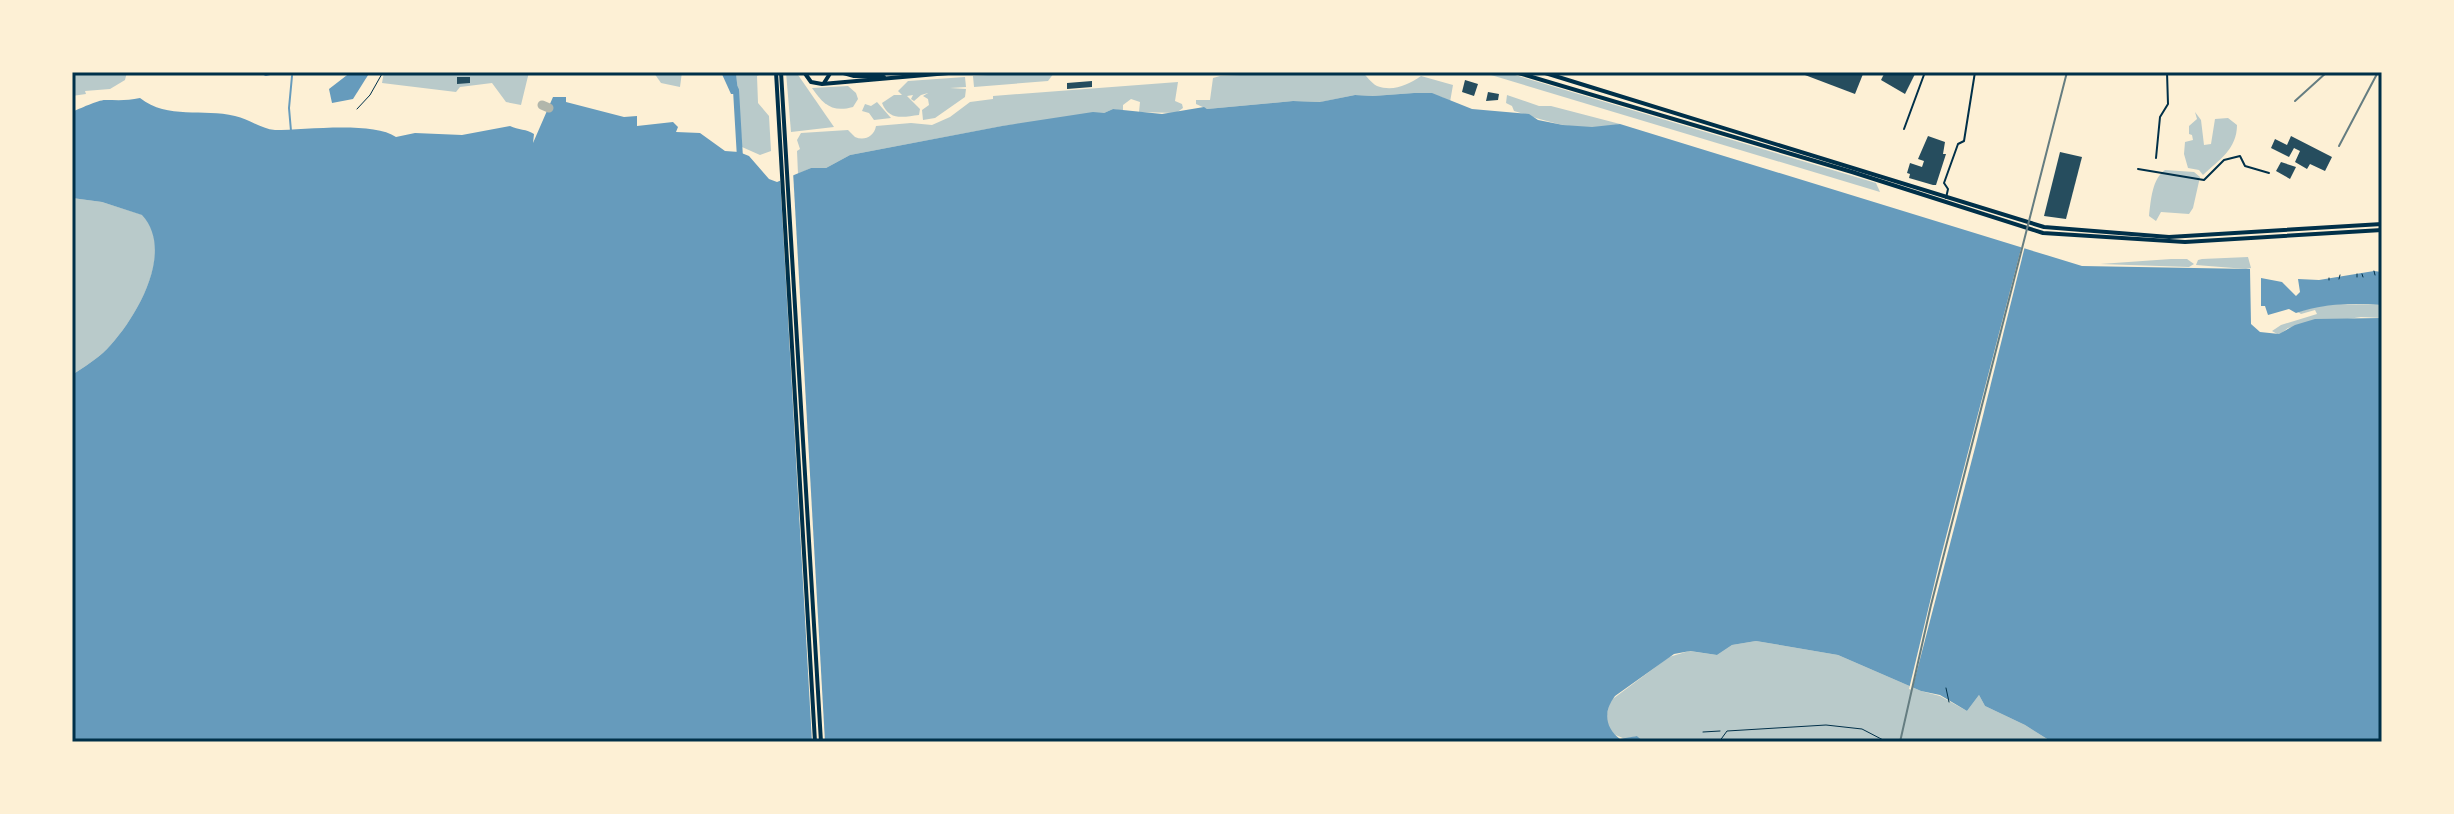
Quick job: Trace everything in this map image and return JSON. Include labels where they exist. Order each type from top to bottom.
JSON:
[{"type":"main road","points":[[778,72],[821,742]]},
{"type":"main road","points":[[804,72],[811,82],[822,84],[960,72]]},
{"type":"main road","points":[[822,84],[831,72]]},
{"type":"main road","points":[[840,72],[854,76],[894,77]]},
{"type":"main road","points":[[1515,72],[2044,227],[2185,237],[2382,227]]},
{"type":"main road","points":[[1542,72],[1946,200]]},
{"type":"main road","points":[[785,160],[815,742]]},
{"type":"street","points":[[357,109],[370,95],[383,72]]},
{"type":"street","points":[[1904,129],[1925,72]]},
{"type":"street","points":[[1946,200],[1948,189],[1944,183],[1958,144],[1964,141],[1975,72]]},
{"type":"street","points":[[2156,158],[2160,117],[2168,104],[2167,72]]},
{"type":"street","points":[[2138,169],[2204,180],[2212,169],[2229,157],[2240,156],[2245,166],[2269,173]]},
{"type":"street","points":[[1719,742],[1727,731],[1826,725],[1862,729],[1887,742]]},
{"type":"path","points":[[2374,271],[2375,275]]},
{"type":"path","points":[[1946,688],[1949,702]]},
{"type":"path","points":[[1703,732],[1727,731]]},
{"type":"shaded area","points":[[72,72],[127,72],[125,80],[110,89],[85,91],[86,94],[72,96]]},
{"type":"shaded area","points":[[384,72],[529,72],[521,105],[506,102],[492,83],[460,87],[456,92],[382,83]]},
{"type":"shaded area","points":[[682,72],[680,87],[661,83],[654,73]]},
{"type":"shaded area","points":[[736,72],[765,72],[757,76],[758,103],[769,116],[771,151],[760,155],[742,147]]},
{"type":"shaded area","points":[[786,72],[796,72],[834,127],[791,132]]},
{"type":"shaded area","points":[[1362,72],[1375,85],[1383,88],[1406,85],[1421,76],[1453,85],[1450,102],[1442,97],[1414,93],[1355,95],[1321,102],[1293,101],[1207,109],[1196,104],[1196,100],[1210,100],[1213,78]]},
{"type":"shaded area","points":[[1481,72],[1505,72],[1876,183],[1880,192]]},
{"type":"shaded area","points":[[1054,73],[1048,81],[974,87],[973,76]]},
{"type":"shaded area","points":[[965,77],[966,87],[950,88],[966,89],[965,97],[935,118],[923,120],[922,110],[929,105],[928,99],[923,96],[928,93],[914,101],[911,99],[913,95],[907,96],[920,109],[919,115],[893,115],[882,103],[894,95],[902,95],[898,91],[908,81]]},
{"type":"shaded area","points":[[1178,82],[1175,101],[1183,108],[1176,113],[1139,112],[1140,102],[1131,99],[1123,105],[1123,111],[1113,109],[1104,113],[1003,126],[850,155],[826,168],[811,168],[798,174],[797,151],[800,149],[797,140],[801,133],[848,130],[855,137],[865,138],[873,133],[876,126],[932,125],[950,117],[970,102],[993,99],[993,96]]},
{"type":"shaded area","points":[[848,86],[858,99],[853,107],[846,109],[829,106],[812,88]]},
{"type":"shaded area","points":[[1507,95],[1539,106],[1551,106],[1620,124],[1593,128],[1552,122],[1514,111],[1506,103]]},
{"type":"shaded area","points":[[877,102],[891,118],[874,120],[869,113],[862,111],[865,104],[871,106]]},
{"type":"shaded area","points":[[2195,112],[2201,120],[2204,145],[2211,144],[2215,119],[2228,118],[2237,125],[2230,147],[2203,175],[2199,170],[2188,168],[2184,154],[2185,142],[2193,140],[2189,126],[2197,119]]},
{"type":"shaded area","points":[[2165,170],[2194,172],[2200,177],[2189,214],[2161,212],[2156,221],[2149,216],[2152,197],[2157,179]]},
{"type":"shaded area","points":[[72,198],[102,202],[143,215],[152,230],[155,247],[148,285],[129,321],[107,349],[72,375]]},
{"type":"shaded area","points":[[2248,257],[2251,268],[2246,269],[2196,265],[2202,259]]},
{"type":"shaded area","points":[[2187,259],[2194,264],[2189,267],[2100,264]]},
{"type":"shaded area","points":[[2340,304],[2382,305],[2382,318],[2361,317],[2288,328],[2279,335],[2272,331],[2281,325],[2317,314],[2315,310],[2298,312]]},
{"type":"shaded area","points":[[1756,641],[1838,655],[1921,691],[1940,696],[1967,711],[1979,695],[1985,706],[2052,742],[1644,742],[1637,736],[1625,739],[1611,733],[1606,719],[1610,701],[1669,657],[1689,651],[1717,655],[1732,645]]},
{"type":"water","points":[[351,72],[370,72],[353,99],[332,103],[329,89]]},
{"type":"water","points":[[721,72],[736,72],[738,94],[731,94]]},
{"type":"water","points":[[1432,93],[1472,109],[1529,114],[1538,120],[1563,125],[1592,127],[1620,124],[2082,266],[2250,269],[2251,324],[2260,332],[2279,334],[2315,319],[2382,318],[2382,742],[2052,742],[1985,706],[1979,695],[1967,711],[1940,695],[1921,691],[1838,655],[1756,641],[1732,645],[1717,655],[1690,651],[1674,654],[1615,696],[1607,713],[1611,730],[1620,739],[1637,736],[1644,742],[72,742],[72,375],[107,349],[129,321],[148,285],[155,247],[151,230],[142,215],[102,202],[72,198],[72,112],[102,100],[140,98],[162,109],[235,116],[275,130],[356,128],[372,129],[396,137],[415,133],[462,135],[510,126],[534,134],[533,143],[553,97],[566,97],[566,102],[624,117],[637,116],[637,126],[673,122],[678,127],[676,132],[700,133],[725,151],[749,156],[769,179],[777,182],[811,168],[826,168],[850,155],[1113,109],[1162,114],[1204,107],[1320,102],[1355,95]]},
{"type":"water","points":[[2382,272],[2382,305],[2339,304],[2296,313],[2289,309],[2268,315],[2265,306],[2261,306],[2261,278],[2282,282],[2296,296],[2300,292],[2298,279],[2319,280]]},
{"type":"pier","points":[[793,171],[825,742],[812,742],[780,176]]},
{"type":"pier","points":[[2022,245],[2025,246],[1912,690],[1909,689],[1940,560]]},
{"type":"building","points":[[1797,72],[1857,72],[1863,74],[1855,94]]},
{"type":"building","points":[[1885,72],[1915,74],[1905,94],[1881,80]]},
{"type":"building","points":[[457,77],[470,77],[470,83],[457,84]]},
{"type":"building","points":[[1465,80],[1478,84],[1474,96],[1462,92]]},
{"type":"building","points":[[1092,81],[1092,87],[1067,89],[1067,83]]},
{"type":"building","points":[[1488,92],[1499,94],[1498,100],[1486,101]]},
{"type":"building","points":[[1928,136],[1945,142],[1943,154],[1946,154],[1936,185],[1909,178],[1910,174],[1907,173],[1910,163],[1922,167],[1924,161],[1918,159]]},
{"type":"building","points":[[2291,136],[2332,157],[2325,171],[2310,164],[2307,169],[2295,162],[2300,151],[2294,148],[2289,157],[2271,148],[2275,139],[2287,145]]},
{"type":"building","points":[[2060,152],[2082,157],[2066,219],[2044,216]]},
{"type":"building","points":[[2281,162],[2296,167],[2290,179],[2276,171]]},
{"type":"waterway","points":[[260,72],[266,75],[278,72]]},
{"type":"waterway","points":[[727,72],[736,90],[740,158]]},
{"type":"waterway","points":[[291,131],[289,108],[292,76]]},
{"type":"taxiway","points":[[542,105],[549,108]]},
{"type":"railway","points":[[1900,742],[1931,605],[2067,72]]},
{"type":"railway","points":[[2295,101],[2327,72]]},
{"type":"railway","points":[[2339,146],[2378,72]]}]
